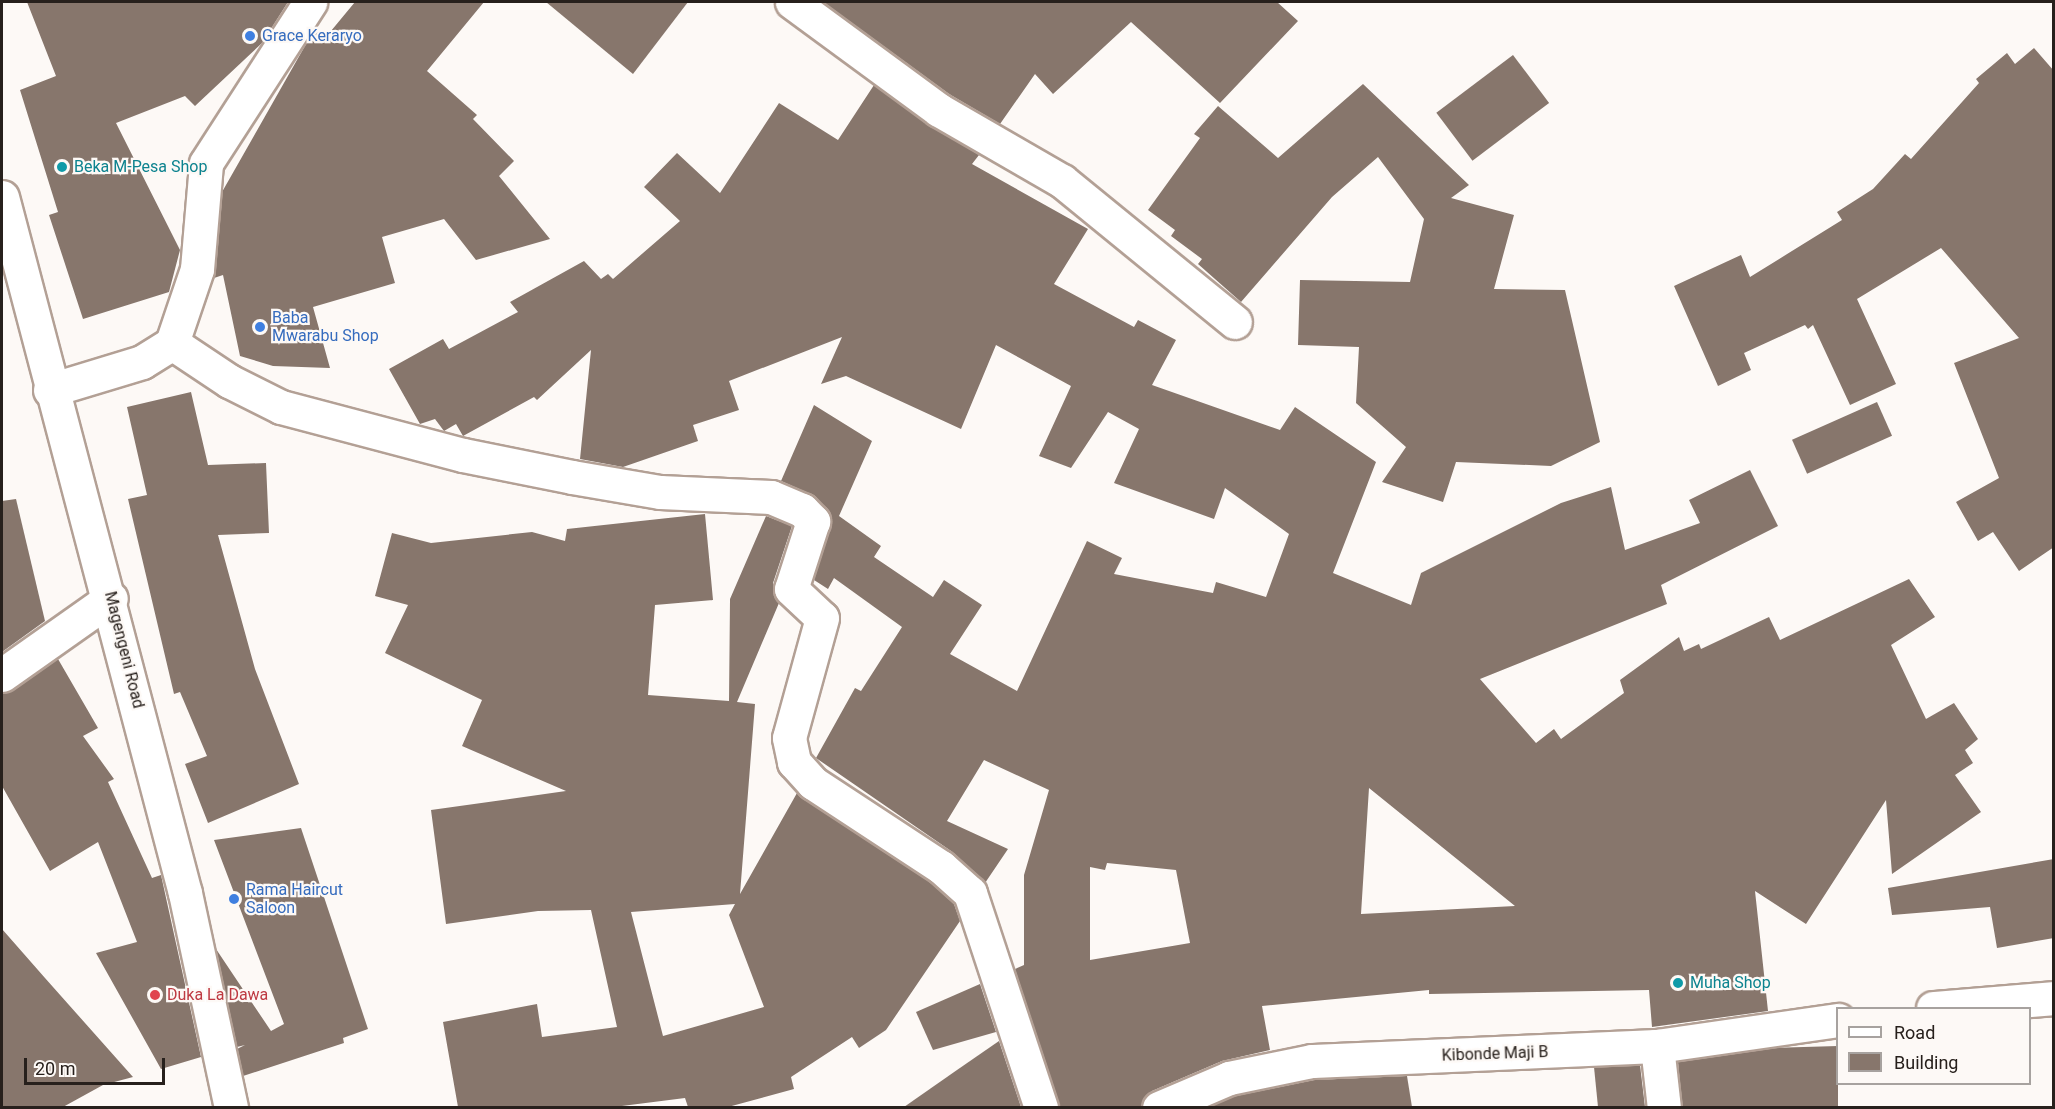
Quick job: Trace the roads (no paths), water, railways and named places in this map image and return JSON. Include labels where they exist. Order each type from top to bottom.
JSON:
[{"type":"street","points":[[50,390],[142,363],[172,343],[197,269],[206,163],[310,2]]},
{"type":"street","points":[[792,2],[939,110],[1062,181],[1163,259],[1235,322]]},
{"type":"street","name":"Magengeni Road","points":[[2,197],[50,390],[111,598],[185,892],[231,1107]]},
{"type":"street","points":[[172,343],[229,381],[281,407],[463,455],[660,492],[771,497],[802,510],[813,521],[791,589],[822,618],[789,738],[794,762],[813,783],[941,867],[970,893],[1041,1107]]},
{"type":"street","points":[[2,675],[111,598]]},
{"type":"street","points":[[1945,1007],[2054,998]]},
{"type":"street","name":"Kibonde Maji B","points":[[1159,1107],[1229,1078],[1312,1061],[1657,1046],[1836,1020]]},
{"type":"street","points":[[1657,1046],[1664,1107]]},
{"type":"place","name":"Grace Keraryo","points":[[250,36]]},
{"type":"place","name":"Beka M-Pesa Shop","points":[[62,167]]},
{"type":"place","name":"Baba Mwarabu Shop","points":[[260,327]]},
{"type":"place","name":"Rama Haircut Saloon","points":[[234,899]]},
{"type":"place","name":"Muha Shop","points":[[1678,983]]},
{"type":"place","name":"Duka La Dawa","points":[[155,995]]}]
